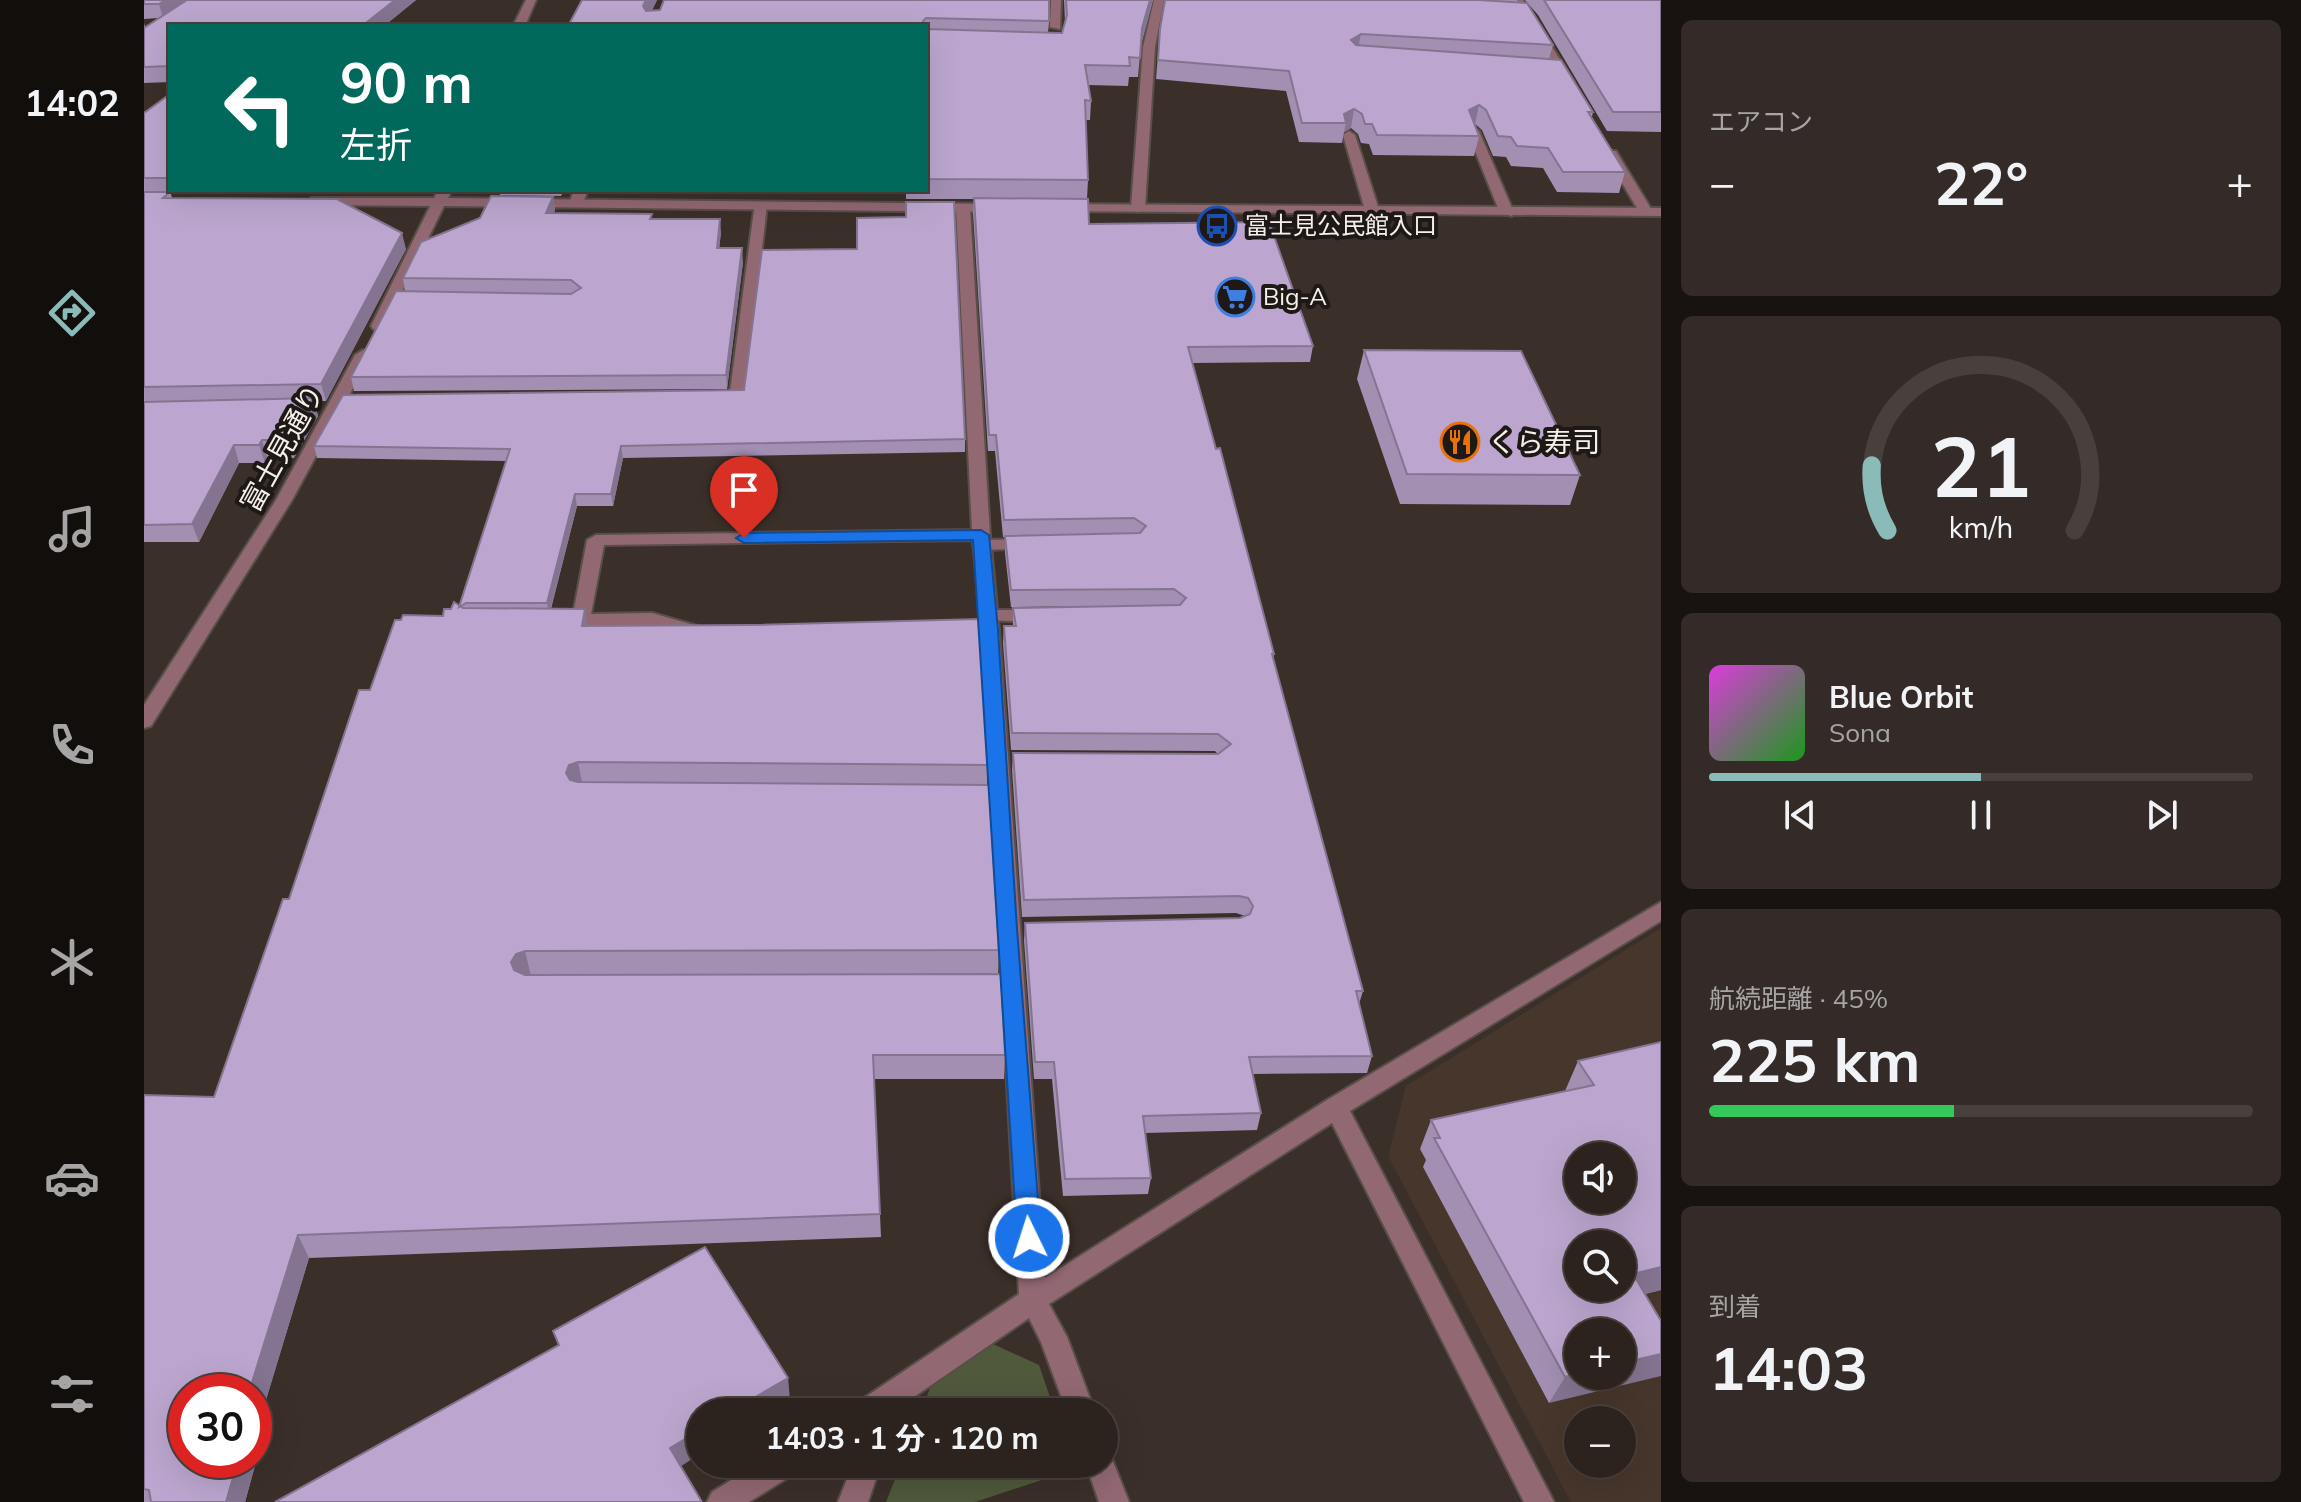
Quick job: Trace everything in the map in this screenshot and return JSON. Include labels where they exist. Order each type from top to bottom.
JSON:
[{"type":"street","points":[[520,24],[531,0]]},
{"type":"street","points":[[1056,0],[1057,47]]},
{"type":"street","points":[[1138,208],[1149,47],[1159,0]]},
{"type":"street","points":[[1518,0],[1578,99]]},
{"type":"street","points":[[1513,15],[1529,16]]},
{"type":"street","points":[[1547,71],[1562,72]]},
{"type":"street","points":[[1473,131],[1507,213]]},
{"type":"street","points":[[1349,135],[1372,210]]},
{"type":"street","points":[[1602,139],[1654,212]]},
{"type":"street","points":[[300,201],[442,196],[579,197],[760,205],[1011,208]]},
{"type":"street","name":"富士見通り","points":[[144,721],[260,540],[400,299],[442,196]]},
{"type":"street","points":[[705,397],[737,397],[760,205]]},
{"type":"street","points":[[963,208],[984,625],[1005,760],[991,800],[1014,929],[1012,987],[1033,1300],[1053,1337],[1076,1398]]},
{"type":"street","points":[[1043,208],[1654,212]]},
{"type":"street","points":[[581,620],[596,540],[981,540],[1042,544]]},
{"type":"street","points":[[984,625],[1065,616]]},
{"type":"street","points":[[560,623],[652,619],[686,631],[718,631]]},
{"type":"street","points":[[894,1398],[1033,1300],[1336,1107],[1661,910]]},
{"type":"street","points":[[981,987],[1012,987]]},
{"type":"street","points":[[1336,1107],[1539,1502]]},
{"type":"street","points":[[722,1502],[761,1478]]},
{"type":"street","points":[[853,1502],[862,1478]]},
{"type":"street","points":[[1105,1478],[1114,1502]]},
{"type":"shaded area","points":[[1661,928],[1661,1502],[1571,1502],[1388,1156],[1406,1086]]},
{"type":"green space","points":[[993,1344],[1039,1365],[1050,1398],[926,1398],[932,1383]]},
{"type":"green space","points":[[895,1478],[1048,1478],[975,1502],[886,1502]]},
{"type":"building","points":[[144,0],[165,0],[159,4],[144,4]]},
{"type":"building","points":[[187,0],[395,0],[365,24],[168,24],[168,66],[144,67],[144,28]]},
{"type":"building","points":[[582,0],[646,0],[643,6],[646,11],[660,10],[664,0],[1049,0],[1049,21],[926,18],[924,24],[569,24]]},
{"type":"building","points":[[1066,0],[1150,0],[1142,28],[1140,58],[1129,57],[1130,66],[1085,65],[1091,101],[1085,100],[1088,180],[928,179],[928,29],[1062,33],[1067,15]]},
{"type":"building","points":[[1165,0],[1479,0],[1527,3],[1553,45],[1361,34],[1351,40],[1356,45],[1561,60],[1625,172],[1563,172],[1548,148],[1517,146],[1511,137],[1498,136],[1486,110],[1479,105],[1469,110],[1479,136],[1377,135],[1372,124],[1365,124],[1362,114],[1354,109],[1344,114],[1346,123],[1302,123],[1289,71],[1158,60]]},
{"type":"building","points":[[1544,0],[1661,0],[1661,112],[1613,112]]},
{"type":"building","points":[[168,95],[168,178],[144,178],[144,113]]},
{"type":"building","points":[[144,192],[170,192],[163,198],[337,199],[402,233],[321,384],[144,387]]},
{"type":"building","points":[[491,196],[553,197],[546,213],[652,214],[650,219],[720,219],[717,248],[742,248],[726,375],[351,377],[396,291],[571,294],[581,288],[571,280],[403,278],[421,242],[480,218]]},
{"type":"building","points":[[974,198],[1088,199],[1089,224],[1269,222],[1313,346],[1188,347],[1216,449],[1220,448],[1363,991],[1356,991],[1372,1056],[1249,1057],[1261,1113],[1143,1116],[1151,1178],[1065,1179],[1054,1062],[1035,1062],[1025,923],[1240,918],[1250,914],[1253,906],[1248,898],[1239,896],[1024,900],[1013,753],[1218,754],[1231,744],[1218,734],[1012,733],[1004,626],[1016,626],[1013,608],[1180,605],[1186,598],[1174,589],[1011,590],[1005,536],[1140,533],[1146,526],[1134,518],[1004,520],[996,435],[989,435]]},
{"type":"building","points":[[906,202],[954,202],[965,439],[621,446],[611,494],[575,494],[547,603],[466,603],[459,607],[510,449],[314,446],[343,395],[744,390],[762,250],[857,249],[857,218],[906,217]]},
{"type":"building","name":"くら寿司","points":[[1364,350],[1521,351],[1580,475],[1407,474]]},
{"type":"building","points":[[313,398],[289,440],[262,440],[259,445],[234,445],[192,524],[144,525],[144,402]]},
{"type":"building","points":[[454,602],[463,608],[585,609],[582,626],[979,619],[988,765],[578,762],[569,765],[566,773],[570,780],[578,782],[989,785],[999,950],[525,951],[516,954],[511,962],[514,970],[525,975],[1001,974],[1005,1055],[873,1055],[880,1214],[298,1235],[255,1374],[168,1374],[168,1478],[233,1478],[226,1502],[151,1502],[149,1490],[144,1489],[144,1095],[214,1097],[283,899],[289,899],[359,690],[370,690],[395,620],[401,620],[403,615],[443,616],[444,609],[451,609]]},
{"type":"building","points":[[1661,1042],[1661,1267],[1636,1273],[1636,1230],[1564,1230],[1564,1302],[1636,1302],[1636,1279],[1661,1321],[1661,1354],[1636,1360],[1636,1318],[1564,1318],[1564,1375],[1434,1138],[1440,1138],[1431,1120],[1594,1085],[1578,1061]]},
{"type":"building","points":[[705,1247],[788,1378],[754,1398],[686,1398],[686,1438],[670,1448],[702,1502],[275,1502],[559,1345],[553,1331]]},
{"type":"place","name":"富士見公民館入口","points":[[1217,226]]},
{"type":"place","name":"Big-A","points":[[1235,297]]},
{"type":"place","name":"くら寿司","points":[[1460,442]]},
{"type":"route","points":[[744,538],[981,535],[990,630],[1029,1238]]}]
